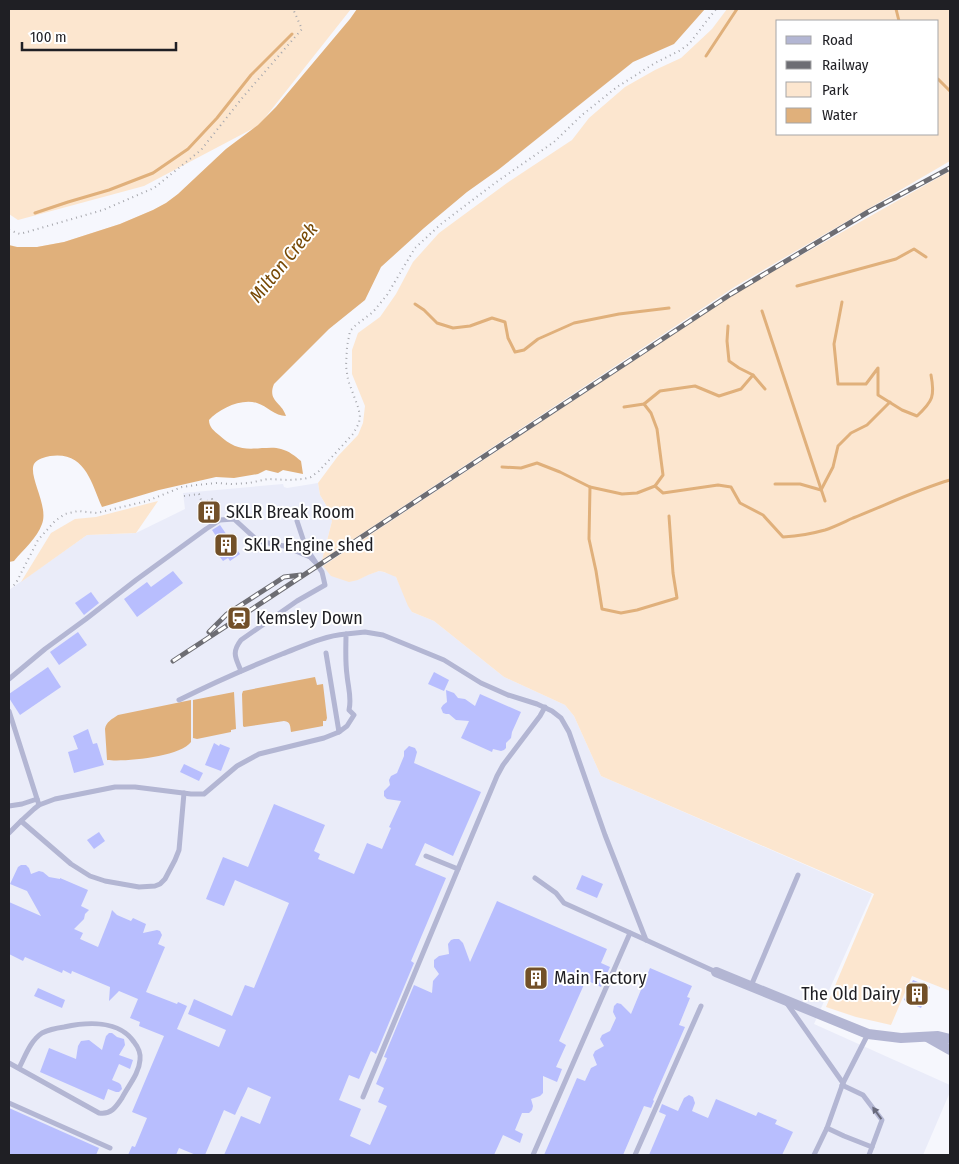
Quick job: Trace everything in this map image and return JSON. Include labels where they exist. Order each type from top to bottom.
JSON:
[{"type":"street","points":[[716,972],[868,1034],[901,1038],[938,1036],[950,1031]]},
{"type":"street","points":[[938,1036],[950,1039]]},
{"type":"street","points":[[926,1037],[950,1050]]},
{"type":"lane","points":[[9,679],[136,580],[206,528],[222,520],[234,519],[258,541],[284,546],[310,557],[314,561]]},
{"type":"lane","points":[[241,671],[234,654],[240,640],[301,598],[324,586],[323,575],[306,548],[297,522]]},
{"type":"lane","points":[[179,700],[241,671],[320,640],[365,632],[388,637],[444,660],[481,683],[508,695],[545,707],[558,714],[569,732],[605,836],[646,940]]},
{"type":"lane","points":[[9,806],[116,787],[135,787],[204,794],[237,766],[258,754],[324,738],[339,732],[347,726],[354,715],[349,710],[350,691],[346,673],[346,634]]},
{"type":"lane","points":[[326,653],[339,732]]},
{"type":"lane","points":[[364,1097],[500,771],[545,707]]},
{"type":"lane","points":[[9,711],[38,802],[34,809],[9,833]]},
{"type":"lane","points":[[21,821],[72,864],[90,876],[105,881],[139,887],[155,886],[165,879],[179,850],[184,793]]},
{"type":"lane","points":[[426,856],[458,869]]},
{"type":"lane","points":[[750,986],[798,875]]},
{"type":"lane","points":[[535,878],[556,893],[564,903],[716,972]]},
{"type":"lane","points":[[533,1155],[630,933]]},
{"type":"lane","points":[[784,1000],[843,1084],[863,1095],[882,1120],[869,1155]]},
{"type":"lane","points":[[635,1155],[701,1006]]},
{"type":"lane","points":[[9,1063],[99,1113],[106,1114],[111,1112],[117,1105],[136,1073],[140,1060],[137,1046],[126,1033],[102,1024],[85,1024],[56,1028],[43,1033],[32,1044],[20,1068]]},
{"type":"lane","points":[[814,1155],[827,1128],[843,1084],[868,1034]]},
{"type":"lane","points":[[9,1103],[110,1148]]},
{"type":"lane","points":[[827,1128],[872,1147]]},
{"type":"path","points":[[9,230],[20,234],[29,232],[103,210],[154,188],[201,150],[243,97],[302,29],[293,9]]},
{"type":"path","points":[[9,586],[13,586],[16,582],[38,540],[55,521],[65,514],[78,511],[97,513],[147,500],[196,484],[249,483],[268,479],[303,479],[311,477],[319,471],[353,434],[359,423],[360,415],[348,380],[346,366],[350,331],[373,312],[387,295],[415,248],[441,224],[495,182],[554,142],[582,115],[616,87],[689,44],[716,9]]},
{"type":"path","points":[[184,496],[199,494],[202,503],[212,499],[222,520]]},
{"type":"shaded area","points":[[318,483],[320,495],[329,510],[332,521],[322,560],[323,566],[358,580],[379,571],[396,577],[412,612],[434,621],[504,677],[565,705],[574,716],[601,776],[872,894],[814,1024],[950,1085],[950,1092],[923,1155],[9,1155],[9,590],[87,535],[136,533],[185,509],[183,493],[283,484],[287,488]]},
{"type":"green space","points":[[9,9],[351,9],[264,119],[357,9],[248,312],[9,245],[37,247],[64,242],[120,224],[153,210],[178,194],[226,149],[254,128],[144,186],[18,220],[9,214]]},
{"type":"green space","points":[[727,9],[950,9],[950,161],[736,286],[322,560],[332,521],[329,510],[320,495],[318,483],[338,456],[358,435],[363,423],[365,406],[352,374],[352,350],[358,333],[380,317],[396,294],[413,262],[439,233],[507,183],[572,140],[589,118],[625,87],[681,58],[712,29]]},
{"type":"green space","points":[[950,171],[950,991],[912,976],[891,1025],[856,1017],[826,1007],[874,894],[601,776],[574,716],[565,705],[504,677],[434,621],[412,612],[396,577],[379,571],[349,582],[331,576],[323,566],[730,297]]},
{"type":"green space","points":[[158,501],[136,533],[87,535],[21,582],[51,533],[75,519],[96,517]]},
{"type":"water","name":"Milton Creek","points":[[357,9],[705,9],[674,44],[633,62],[498,170],[467,192],[381,267],[365,300],[329,329],[274,384],[272,394],[286,416],[282,416],[257,403],[244,402],[224,408],[209,420],[210,425],[224,439],[239,447],[249,449],[276,448],[289,452],[301,461],[303,474],[283,470],[278,473],[266,470],[258,474],[234,478],[216,477],[159,490],[102,507],[90,479],[79,463],[71,458],[62,456],[46,457],[35,462],[33,469],[43,509],[42,524],[29,544],[14,561],[9,562],[9,245],[37,247],[64,242],[120,224],[166,203],[226,149],[258,125],[276,107]]},
{"type":"water","points":[[315,677],[317,685],[323,684],[327,718],[326,721],[323,721],[323,726],[291,732],[289,723],[284,721],[243,726],[243,691]]},
{"type":"water","points":[[234,692],[236,729],[231,730],[231,732],[197,739],[193,738],[193,700]]},
{"type":"water","points":[[191,700],[191,742],[185,747],[164,755],[152,757],[107,760],[105,729],[112,719],[118,715]]},
{"type":"building","points":[[212,502],[218,516],[210,520],[203,507]]},
{"type":"building","name":"SKLR Engine shed","points":[[220,525],[240,554],[230,561],[228,558],[223,561],[216,552],[220,549],[215,541],[218,539],[212,530]]},
{"type":"building","points":[[173,571],[183,583],[137,617],[124,599],[147,582],[151,587]]},
{"type":"building","points":[[91,592],[99,603],[84,615],[75,603]]},
{"type":"building","points":[[78,632],[87,645],[59,665],[50,652]]},
{"type":"building","points":[[48,667],[61,687],[20,715],[9,698],[9,694]]},
{"type":"building","points":[[434,672],[449,680],[444,691],[428,684]]},
{"type":"building","points":[[446,690],[475,706],[480,694],[521,712],[504,750],[493,749],[492,752],[461,738],[469,721],[456,720],[449,714],[443,713],[441,708],[447,702]]},
{"type":"building","points":[[88,729],[93,744],[97,743],[104,765],[74,773],[68,752],[78,749],[73,736]]},
{"type":"building","points":[[214,743],[230,748],[221,771],[205,765]]},
{"type":"building","name":"Main Factory","points":[[409,746],[415,748],[417,752],[414,763],[481,792],[453,856],[425,843],[415,865],[446,878],[411,961],[414,963],[376,1054],[371,1051],[359,1079],[349,1075],[339,1100],[361,1109],[350,1136],[370,1145],[387,1106],[378,1102],[384,1088],[376,1084],[387,1058],[384,1057],[414,985],[432,993],[433,981],[439,974],[434,967],[434,960],[439,956],[449,954],[448,944],[451,940],[459,939],[463,943],[470,962],[497,901],[607,949],[601,963],[610,967],[601,987],[586,980],[559,1041],[566,1045],[556,1067],[562,1069],[557,1082],[543,1076],[543,1093],[531,1099],[532,1110],[529,1113],[522,1113],[515,1130],[523,1134],[520,1143],[503,1135],[494,1155],[224,1155],[241,1116],[260,1124],[271,1097],[248,1087],[235,1115],[224,1110],[205,1155],[196,1155],[179,1148],[176,1155],[128,1155],[132,1146],[135,1147],[147,1118],[132,1112],[164,1036],[139,1026],[140,1022],[130,1018],[138,999],[119,991],[109,1001],[110,987],[72,971],[71,974],[63,970],[62,973],[25,957],[23,961],[9,954],[9,902],[41,916],[27,891],[10,884],[18,867],[26,865],[31,874],[39,871],[43,872],[49,877],[60,878],[88,890],[81,906],[89,910],[85,914],[84,919],[74,929],[83,933],[80,939],[98,947],[112,910],[117,915],[131,921],[133,918],[146,924],[143,933],[160,931],[162,935],[158,944],[165,947],[146,992],[187,1006],[177,1029],[219,1047],[226,1030],[188,1014],[194,999],[232,1016],[245,985],[254,988],[289,903],[235,880],[224,906],[206,899],[223,857],[248,867],[274,804],[325,825],[314,851],[320,854],[318,859],[354,874],[367,843],[382,849],[391,828],[389,827],[401,801],[387,799],[384,796],[384,791],[390,785],[389,780],[391,776],[397,773],[404,756],[404,751]]},
{"type":"building","points":[[184,764],[203,773],[199,781],[180,772]]},
{"type":"building","points":[[99,832],[105,841],[94,849],[87,840]]},
{"type":"building","points":[[582,875],[603,884],[597,898],[576,889]]},
{"type":"building","points":[[650,968],[692,986],[687,997],[690,998],[679,1025],[685,1027],[651,1108],[644,1106],[623,1155],[544,1155],[577,1078],[585,1081],[591,1068],[597,1065],[593,1055],[595,1051],[604,1046],[600,1039],[602,1035],[610,1031],[616,1018],[613,1012],[614,1006],[617,1003],[621,1004],[631,1014]]},
{"type":"building","name":"The Old Dairy","points":[[913,980],[930,987],[921,1008],[904,1000]]},
{"type":"building","points":[[38,988],[65,1000],[62,1008],[34,996]]},
{"type":"building","points":[[109,1033],[124,1039],[125,1045],[119,1055],[133,1060],[130,1069],[119,1064],[112,1080],[121,1085],[122,1089],[119,1092],[108,1089],[104,1100],[40,1072],[49,1048],[76,1059],[78,1046],[81,1041],[89,1040],[102,1050],[106,1036]]},
{"type":"building","points":[[689,1095],[693,1097],[695,1103],[692,1111],[708,1118],[716,1099],[756,1116],[758,1112],[777,1120],[775,1124],[793,1132],[782,1155],[649,1155],[666,1115],[659,1112],[662,1104],[678,1111],[684,1098]]},
{"type":"building","points":[[9,1108],[99,1148],[96,1155],[9,1155]]},
{"type":"waterway","points":[[706,56],[737,9]]},
{"type":"waterway","points":[[896,9],[899,20]]},
{"type":"waterway","points":[[35,213],[109,190],[153,173],[188,149],[217,118],[251,75],[292,34]]},
{"type":"waterway","points":[[939,80],[950,91]]},
{"type":"waterway","points":[[797,286],[896,259],[914,249],[926,257]]},
{"type":"waterway","points":[[842,302],[834,344],[838,384],[866,384],[878,368],[878,395],[902,410],[917,416],[930,402],[933,393],[931,375]]},
{"type":"waterway","points":[[415,304],[437,323],[453,328],[470,326],[492,318],[505,322],[508,338],[515,352],[524,350],[538,339],[574,323],[619,314],[669,308]]},
{"type":"waterway","points":[[762,311],[825,501]]},
{"type":"waterway","points":[[728,326],[729,361],[753,375],[765,389]]},
{"type":"waterway","points":[[624,407],[644,404],[660,391],[695,386],[719,396],[741,389],[753,375]]},
{"type":"waterway","points":[[775,484],[800,484],[821,490],[833,467],[838,446],[851,433],[867,425],[890,402]]},
{"type":"waterway","points":[[502,467],[521,468],[537,463],[590,487],[622,494],[637,493],[655,486],[663,475],[657,429],[651,413],[644,404]]},
{"type":"waterway","points":[[655,486],[663,493],[718,485],[731,487],[740,503],[763,515],[783,537],[825,530],[913,493],[950,480]]},
{"type":"waterway","points":[[590,487],[589,539],[602,609],[621,613],[677,598],[673,573],[669,516]]},
{"type":"railway","points":[[173,661],[731,294],[868,212],[950,168]]},
{"type":"railway","points":[[209,632],[227,614],[284,577],[301,575]]},
{"type":"place","name":"SKLR Break Room","points":[[209,512]]},
{"type":"place","name":"SKLR Engine shed","points":[[226,545]]},
{"type":"place","name":"Kemsley Down","points":[[239,618]]},
{"type":"place","name":"Main Factory","points":[[536,978]]},
{"type":"place","name":"The Old Dairy","points":[[917,994]]}]
